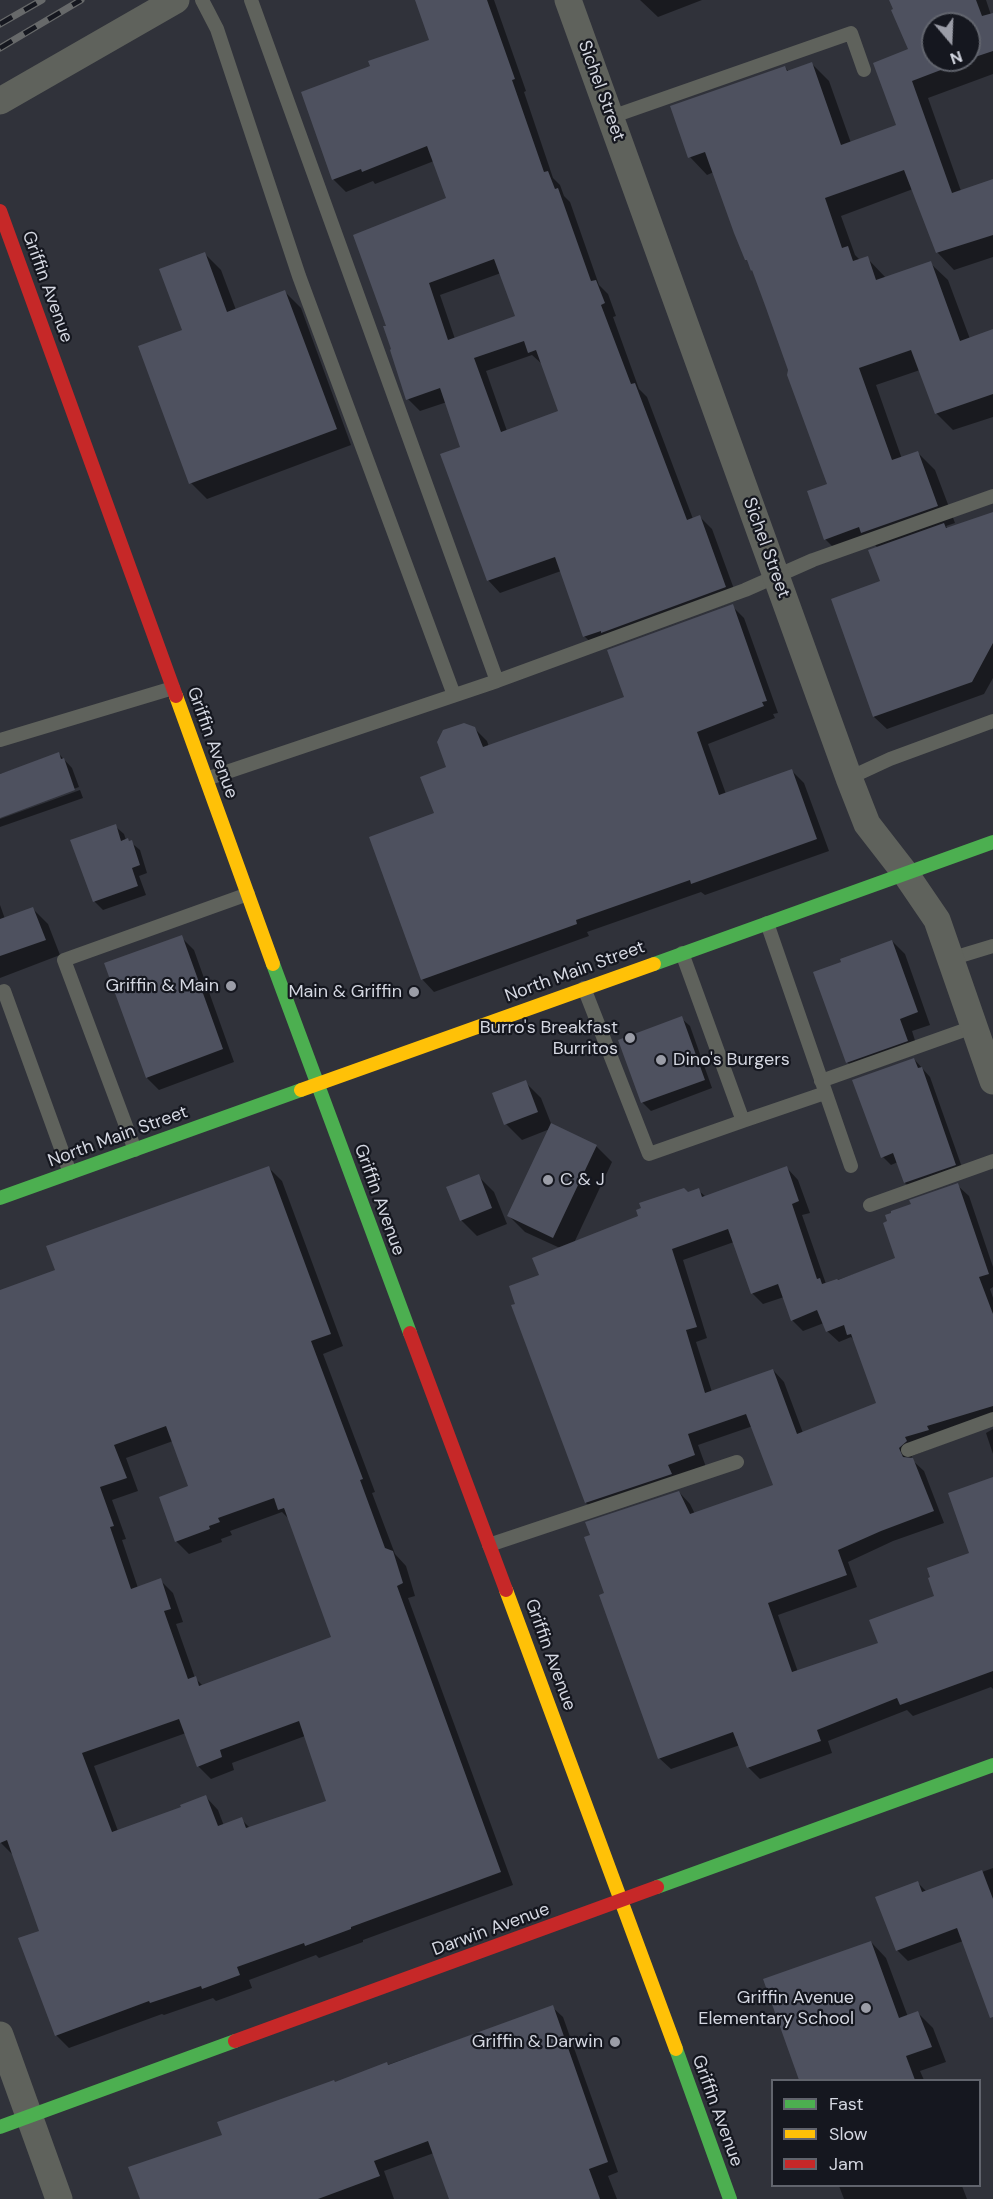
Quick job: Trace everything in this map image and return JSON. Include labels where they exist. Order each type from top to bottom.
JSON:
[{"type":"main road","name":"Griffin Avenue","points":[[0,211],[317,1084],[622,1901],[730,2199]]},
{"type":"main road","name":"North Main Street","points":[[0,1198],[993,842]]},
{"type":"main road","name":"Darwin Avenue","points":[[0,2127],[993,1765]]},
{"type":"street","points":[[0,101],[176,0]]},
{"type":"street","name":"Sichel Street","points":[[568,0],[867,824],[905,873],[937,920],[993,1081]]},
{"type":"street","points":[[0,2035],[59,2199]]},
{"type":"lane","points":[[202,0],[217,29],[298,276],[454,695]]},
{"type":"lane","points":[[251,0],[497,681]]},
{"type":"lane","points":[[611,117],[851,33],[864,70]]},
{"type":"lane","points":[[206,778],[497,681],[776,577],[813,560],[993,496]]},
{"type":"lane","points":[[0,740],[173,688]]},
{"type":"lane","points":[[849,778],[890,759],[993,721]]},
{"type":"lane","points":[[135,1149],[64,960],[248,894]]},
{"type":"lane","points":[[766,923],[851,1166]]},
{"type":"lane","points":[[950,959],[993,946]]},
{"type":"lane","points":[[682,953],[743,1121]]},
{"type":"lane","points":[[584,988],[649,1154],[743,1121],[973,1027]]},
{"type":"lane","points":[[4,991],[69,1173]]},
{"type":"lane","points":[[870,1205],[993,1161]]},
{"type":"lane","points":[[908,1450],[993,1419]]},
{"type":"lane","points":[[489,1545],[737,1462]]},
{"type":"building","points":[[415,0],[487,0],[544,172],[548,171],[555,189],[558,188],[591,281],[596,280],[605,303],[601,305],[631,384],[635,383],[687,520],[700,515],[726,587],[601,633],[601,631],[583,637],[555,557],[487,581],[440,454],[460,447],[440,388],[406,400],[383,326],[386,326],[353,235],[446,198],[427,146],[362,172],[361,169],[332,180],[301,92],[370,66],[368,61],[429,40]],"holes":[[[494,259],[515,316],[448,340],[429,283]],[[524,341],[528,353],[536,350],[558,411],[501,432],[474,358]]]},
{"type":"building","points":[[889,0],[976,0],[980,12],[921,12],[921,72],[936,72],[912,81],[952,193],[993,179],[993,235],[936,253],[904,170],[825,198],[842,248],[848,246],[853,261],[868,256],[876,280],[931,261],[960,341],[993,329],[993,394],[935,414],[911,350],[859,368],[892,460],[918,451],[938,506],[861,533],[859,527],[824,540],[807,491],[827,484],[787,375],[788,370],[752,270],[745,260],[734,233],[705,152],[688,158],[670,106],[785,66],[787,71],[812,62],[841,145],[896,125],[873,63],[908,49],[891,10],[893,9]]},
{"type":"building","points":[[981,13],[982,16],[993,13],[993,51],[981,55]]},
{"type":"building","points":[[205,252],[227,312],[285,290],[337,429],[189,484],[138,346],[182,330],[159,269]]},
{"type":"building","points":[[993,512],[993,643],[972,682],[873,717],[831,599],[880,581],[868,550],[944,523],[946,528]]},
{"type":"building","points":[[733,604],[767,701],[762,702],[764,706],[697,732],[719,795],[792,769],[817,839],[691,884],[690,880],[576,920],[577,924],[421,980],[369,837],[434,813],[420,777],[446,767],[437,742],[443,730],[464,723],[475,727],[483,747],[624,697],[607,650]]},
{"type":"building","points":[[59,752],[61,759],[64,758],[75,790],[0,818],[0,774]]},
{"type":"building","points":[[116,824],[121,841],[128,838],[129,841],[132,840],[140,865],[132,868],[138,886],[93,902],[70,840]]},
{"type":"building","points":[[33,907],[46,940],[0,956],[0,919]]},
{"type":"building","points":[[182,935],[223,1049],[146,1078],[104,963]]},
{"type":"building","points":[[892,940],[918,1012],[900,1019],[908,1041],[846,1063],[813,972],[841,962],[840,959]]},
{"type":"building","name":"Dino's Burgers","points":[[682,1016],[705,1080],[641,1103],[618,1040]]},
{"type":"building","points":[[914,1058],[918,1068],[922,1067],[956,1165],[904,1183],[893,1153],[881,1158],[852,1080]]},
{"type":"building","points":[[526,1080],[538,1112],[504,1125],[492,1093]]},
{"type":"building","points":[[551,1123],[597,1145],[553,1238],[507,1216]]},
{"type":"building","points":[[269,1166],[331,1334],[311,1341],[363,1479],[360,1480],[385,1548],[393,1551],[403,1583],[397,1586],[501,1872],[305,1946],[304,1943],[237,1967],[240,1975],[202,1989],[201,1986],[150,2003],[149,2001],[55,2036],[18,1938],[39,1931],[7,1840],[0,1843],[0,1290],[55,1270],[46,1246]],"holes":[[[166,1426],[188,1486],[159,1497],[175,1542],[210,1529],[209,1526],[220,1522],[218,1518],[274,1498],[278,1510],[284,1508],[331,1637],[199,1686],[196,1676],[188,1679],[164,1611],[171,1609],[161,1578],[131,1589],[110,1527],[114,1526],[100,1487],[127,1478],[114,1445]],[[179,1719],[197,1767],[222,1757],[220,1750],[299,1721],[326,1801],[246,1828],[242,1817],[218,1826],[206,1795],[180,1805],[181,1807],[112,1832],[82,1753]]]},
{"type":"building","points":[[787,1166],[799,1201],[792,1204],[817,1279],[820,1278],[822,1284],[895,1258],[883,1223],[887,1221],[885,1215],[911,1204],[909,1200],[958,1183],[989,1274],[979,1277],[993,1314],[993,1406],[927,1426],[929,1430],[905,1437],[907,1441],[899,1448],[903,1457],[913,1458],[934,1511],[838,1550],[847,1575],[768,1603],[792,1672],[878,1643],[869,1620],[934,1596],[927,1568],[969,1553],[948,1493],[993,1477],[993,1671],[900,1705],[897,1698],[817,1730],[821,1741],[747,1768],[733,1732],[658,1759],[599,1595],[604,1593],[584,1537],[590,1535],[585,1522],[679,1491],[690,1514],[773,1485],[746,1414],[688,1434],[695,1455],[668,1465],[672,1474],[585,1503],[511,1305],[515,1304],[509,1286],[539,1275],[532,1258],[638,1216],[636,1210],[641,1208],[639,1203],[684,1188],[688,1192],[699,1188],[702,1197]],"holes":[[[728,1229],[751,1294],[778,1284],[791,1321],[817,1310],[826,1332],[844,1325],[847,1335],[851,1334],[876,1403],[797,1434],[773,1369],[705,1393],[686,1330],[697,1327],[672,1249]]]},
{"type":"building","points":[[479,1174],[492,1208],[460,1221],[446,1187]]},
{"type":"building","points":[[982,1870],[993,1899],[993,2017],[990,2018],[957,1928],[896,1951],[875,1897],[918,1881],[922,1892]]},
{"type":"building","points":[[871,1941],[899,2018],[918,2011],[932,2047],[906,2056],[915,2079],[799,2079],[763,1979]]},
{"type":"building","points":[[553,2005],[608,2162],[589,2169],[600,2199],[449,2199],[428,2141],[374,2161],[380,2176],[318,2199],[140,2199],[128,2167],[222,2135],[217,2122],[387,2062],[388,2065]]},
{"type":"railway","points":[[0,24],[42,0]]},
{"type":"railway","points":[[0,48],[81,0]]},
{"type":"traffic: fast","points":[[654,964],[993,842]]},
{"type":"traffic: fast","points":[[273,964],[410,1333]]},
{"type":"traffic: fast","points":[[0,1198],[301,1090]]},
{"type":"traffic: fast","points":[[657,1887],[993,1765]]},
{"type":"traffic: fast","points":[[0,2127],[235,2041]]},
{"type":"traffic: fast","points":[[676,2049],[730,2199]]},
{"type":"traffic: slow","points":[[176,696],[273,964]]},
{"type":"traffic: slow","points":[[301,1090],[654,964]]},
{"type":"traffic: slow","points":[[506,1590],[676,2049]]},
{"type":"traffic: jam","points":[[0,211],[176,696]]},
{"type":"traffic: jam","points":[[410,1333],[506,1590]]},
{"type":"traffic: jam","points":[[235,2041],[657,1887]]},
{"type":"place","name":"Griffin & Main","points":[[231,986]]},
{"type":"place","name":"Main & Griffin","points":[[414,992]]},
{"type":"place","name":"Burro's Breakfast Burritos","points":[[630,1038]]},
{"type":"place","name":"Dino's Burgers","points":[[661,1060]]},
{"type":"place","name":"C & J","points":[[548,1180]]},
{"type":"place","name":"Griffin Avenue Elementary School","points":[[866,2008]]},
{"type":"place","name":"Griffin & Darwin","points":[[615,2042]]}]
